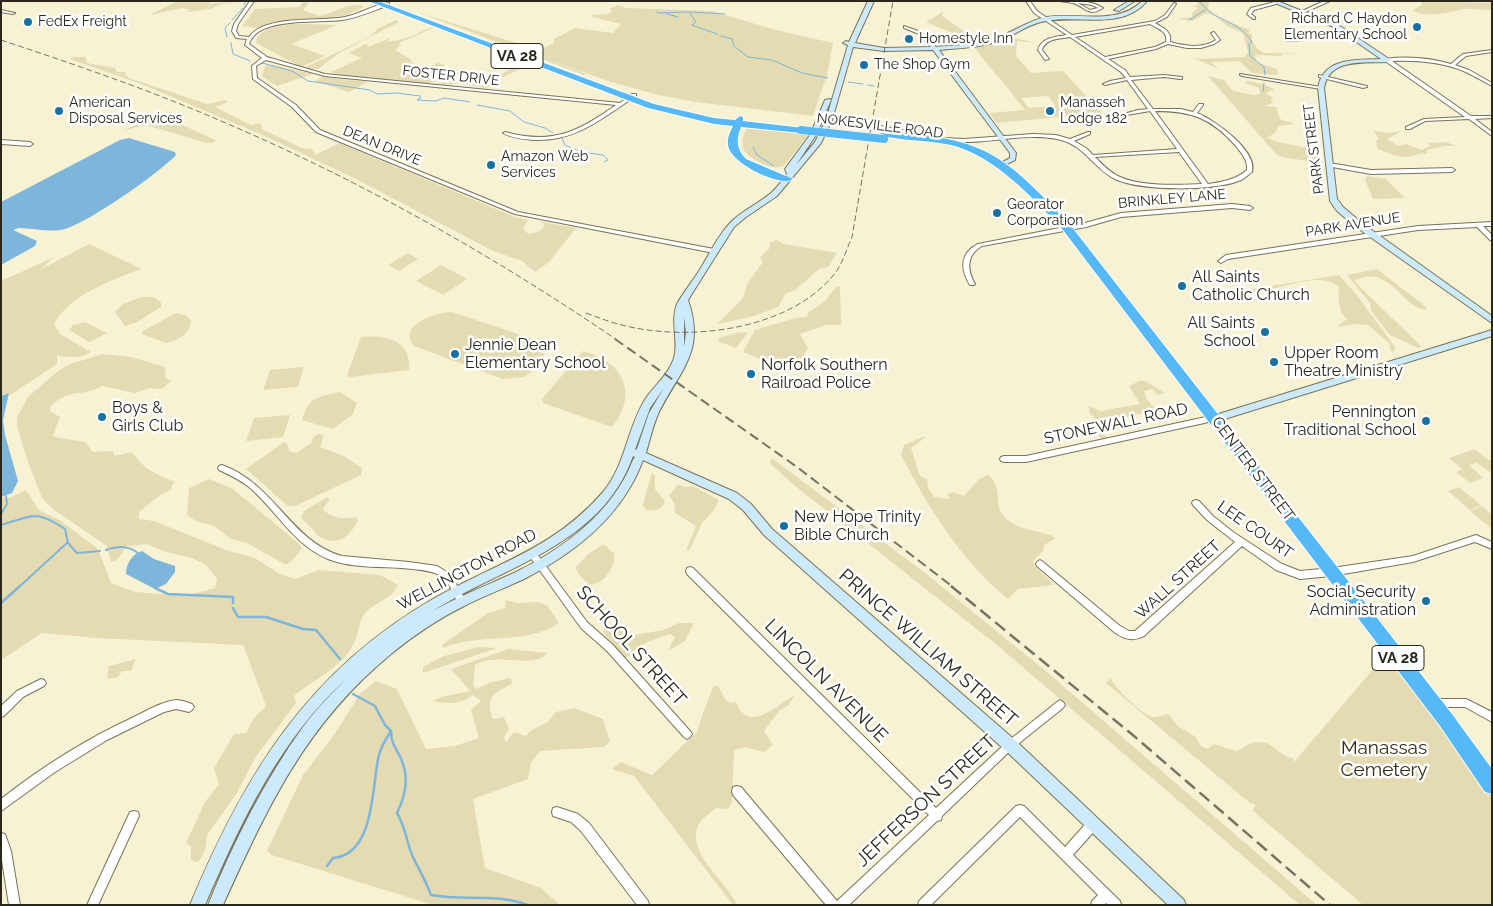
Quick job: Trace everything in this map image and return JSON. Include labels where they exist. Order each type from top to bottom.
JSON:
[{"type":"highway","name":"NOKESVILLE ROAD","points":[[371,1],[384,4],[631,97],[689,116],[802,128],[884,133],[943,146],[999,166]]},
{"type":"highway","points":[[742,122],[737,141],[743,156],[758,165],[789,177]]},
{"type":"highway","name":"CENTER STREET","points":[[999,166],[1025,185],[1067,228],[1446,720],[1492,785]]},
{"type":"highway","name":"VA 28","points":[[1446,720],[1492,776]]},
{"type":"street","points":[[249,38],[236,37],[235,27],[252,1]]},
{"type":"street","name":"WELLINGTON ROAD","points":[[197,905],[242,807],[261,774],[297,722],[345,670],[408,620],[537,560],[592,512],[611,490],[636,453],[645,408],[668,378],[676,362],[680,350],[679,313],[714,251],[731,226],[743,215],[772,196],[812,151],[825,129],[849,43],[865,1]]},
{"type":"street","name":"WELLINGTON ROAD","points":[[849,43],[871,1]]},
{"type":"street","points":[[1028,1],[1030,8],[1039,15],[1124,71],[1206,184]]},
{"type":"street","points":[[1062,1],[1074,2],[1094,4],[1101,8],[1096,11],[1086,10],[1074,2]]},
{"type":"street","points":[[934,47],[979,39],[1022,19],[1039,15],[1107,13],[1125,8],[1133,1]]},
{"type":"street","points":[[849,43],[885,51],[987,43],[1045,19],[1118,16],[1136,10],[1145,1]]},
{"type":"street","points":[[1300,13],[1328,1]]},
{"type":"street","points":[[1254,18],[1249,14],[1252,9],[1273,2],[1338,27],[1492,134]]},
{"type":"street","points":[[265,58],[248,47],[247,43],[249,38],[260,30],[277,24],[342,19],[384,4]]},
{"type":"street","points":[[1047,58],[1041,53],[1042,44],[1051,39],[1151,23],[1162,19],[1174,4]]},
{"type":"street","points":[[1,11],[13,13]]},
{"type":"street","points":[[1151,23],[1168,34],[1168,43]]},
{"type":"street","points":[[905,27],[922,34],[934,47],[1002,138],[1014,157],[999,166]]},
{"type":"street","points":[[1105,58],[1156,48],[1168,43],[1186,46],[1206,46],[1218,40],[1213,33]]},
{"type":"street","points":[[1288,40],[1352,36]]},
{"type":"street","points":[[1452,65],[1465,54],[1492,51]]},
{"type":"street","name":"FOSTER DRIVE","points":[[265,58],[330,76],[620,104]]},
{"type":"street","name":"DEAN DRIVE","points":[[265,58],[254,66],[255,79],[294,106],[318,131],[517,213],[714,251]]},
{"type":"street","points":[[1321,76],[1327,70],[1337,65],[1387,60],[1424,60],[1452,65],[1472,72],[1492,84]]},
{"type":"street","points":[[1242,75],[1321,88]]},
{"type":"street","points":[[1106,84],[1129,79],[1172,76],[1180,78]]},
{"type":"street","points":[[1321,76],[1365,86]]},
{"type":"street","name":"PARK STREET","points":[[1321,76],[1328,165],[1332,194],[1336,204],[1346,215],[1492,320]]},
{"type":"street","points":[[505,133],[515,137],[531,138],[564,135],[590,125],[631,97]]},
{"type":"street","points":[[1195,113],[1201,105]]},
{"type":"street","points":[[884,133],[959,141],[1043,135],[1070,140],[1093,156],[1112,174],[1136,184],[1161,187],[1232,182],[1243,178],[1250,171],[1251,164],[1246,155],[1219,125],[1195,113],[1151,110],[1129,114]]},
{"type":"street","points":[[1408,128],[1424,120],[1492,117]]},
{"type":"street","points":[[1070,140],[1088,133]]},
{"type":"street","points":[[1,142],[30,144]]},
{"type":"street","points":[[1093,156],[1180,150]]},
{"type":"street","points":[[1328,165],[1371,172],[1452,170]]},
{"type":"street","name":"BRINKLEY LANE","points":[[972,284],[968,279],[967,253],[980,245],[1121,215],[1232,206],[1250,208]]},
{"type":"street","name":"PARK AVENUE","points":[[1221,261],[1226,257],[1372,234],[1425,227],[1492,224]]},
{"type":"street","points":[[1479,225],[1492,239]]},
{"type":"street","name":"STONEWALL ROAD","points":[[1004,459],[1026,458],[1215,418],[1492,332]]},
{"type":"street","name":"PRINCE WILLIAM STREET","points":[[636,453],[712,486],[740,501],[782,545],[1010,745],[1095,823],[1179,905]]},
{"type":"street","points":[[222,468],[242,476],[298,533],[323,554],[350,562],[434,568],[447,575],[459,597]]},
{"type":"street","name":"LEE COURT","points":[[1196,503],[1210,518],[1242,542],[1279,567],[1295,574],[1310,576],[1413,559],[1479,539],[1492,546]]},
{"type":"street","name":"WALL STREET","points":[[1040,564],[1117,629],[1132,636],[1141,634],[1242,542]]},
{"type":"street","name":"SCHOOL STREET","points":[[537,560],[584,625],[610,648],[687,734]]},
{"type":"street","name":"LINCOLN AVENUE","points":[[690,571],[937,816]]},
{"type":"street","name":"WELLINGTON ROAD","points":[[215,905],[254,818],[274,779],[311,726],[339,693],[375,659],[459,597]]},
{"type":"street","points":[[1,713],[20,694],[41,682]]},
{"type":"street","points":[[1433,703],[1466,703],[1492,717]]},
{"type":"street","name":"JEFFERSON STREET","points":[[841,905],[1010,745],[1060,704]]},
{"type":"street","points":[[1,806],[60,761],[97,739],[165,707],[177,705],[188,707]]},
{"type":"street","points":[[736,791],[833,905]]},
{"type":"street","points":[[923,905],[1020,810],[1116,905]]},
{"type":"street","points":[[557,812],[574,818],[585,827],[644,905]]},
{"type":"street","points":[[92,905],[134,816]]},
{"type":"street","points":[[1065,855],[1095,823]]},
{"type":"street","points":[[1,838],[6,851],[15,905]]},
{"type":"street","points":[[1096,905],[1106,895]]},
{"type":"green space","points":[[178,1],[215,1],[207,4],[244,1],[222,4],[210,9],[187,12],[191,10],[182,8],[149,15]]},
{"type":"green space","points":[[304,1],[314,1],[309,2],[303,10],[319,16],[348,6],[359,5],[364,7],[344,16],[283,21],[257,28],[242,26],[255,9],[299,7]]},
{"type":"green space","points":[[1196,1],[1209,1],[1208,10],[1219,18],[1250,30],[1248,32],[1253,36],[1251,39],[1257,48],[1264,53],[1299,53],[1280,54],[1283,56],[1255,55],[1256,62],[1277,69],[1278,74],[1276,75],[1252,73],[1239,61],[1210,62],[1220,69],[1193,58],[1244,57],[1248,53],[1243,33],[1227,26],[1216,17],[1207,13],[1192,21],[1178,19],[1193,17],[1191,14],[1198,8],[1193,6],[1199,5]]},
{"type":"green space","points":[[1420,1],[1492,3],[1492,10],[1467,9],[1438,14],[1424,14],[1413,10],[1423,4]]},
{"type":"green space","points":[[618,5],[625,8],[712,11],[776,30],[833,43],[827,75],[813,116],[696,102],[658,95],[611,82],[533,54],[586,74],[584,75],[420,13],[539,50],[554,43],[554,39],[575,28],[613,33],[621,24],[591,15],[608,14],[612,10],[609,9]]},
{"type":"green space","points":[[943,12],[942,16],[973,37],[964,38],[926,22]]},
{"type":"green space","points":[[396,20],[399,22],[339,53],[318,69],[304,68],[369,37],[379,28]]},
{"type":"green space","points":[[287,25],[337,25],[291,44],[325,56],[301,67],[256,43],[257,37],[267,30]]},
{"type":"green space","points":[[431,27],[433,28],[399,43],[401,45],[395,50],[420,67],[427,67],[424,70],[433,68],[430,67],[438,63],[445,65],[437,70],[449,67],[466,74],[425,84],[347,77],[331,72],[362,58],[349,53],[365,44],[370,44],[367,45],[368,47],[388,39],[390,39],[385,42],[404,39]]},
{"type":"green space","points":[[1009,37],[1037,43],[1017,41],[1016,56],[1031,73],[1063,71],[1102,113],[996,123],[990,113],[1025,110],[998,76],[1011,75],[997,76],[974,47]],"holes":[[[1048,96],[1056,106],[1029,108],[1021,98]]]},
{"type":"green space","points":[[504,55],[521,62],[520,69],[504,77],[492,75],[503,73],[514,67],[500,57]]},
{"type":"green space","points":[[85,57],[87,63],[115,68],[117,72],[126,72],[125,74],[129,78],[207,104],[226,100],[228,102],[215,107],[251,125],[260,123],[263,130],[302,148],[312,149],[315,155],[339,143],[515,217],[528,220],[523,228],[527,233],[535,233],[542,229],[545,224],[539,221],[576,228],[549,262],[535,272],[522,261],[493,251],[356,179],[267,137],[141,84],[70,59]]},
{"type":"green space","points":[[272,65],[313,74],[277,86],[262,76],[265,66]]},
{"type":"green space","points":[[323,76],[368,82],[349,92],[315,81]]},
{"type":"green space","points":[[1208,76],[1224,80],[1232,90],[1242,93],[1260,94],[1259,88],[1245,83],[1246,81],[1258,83],[1275,90],[1266,93],[1274,99],[1270,100],[1273,103],[1264,106],[1276,107],[1280,119],[1295,124],[1278,126],[1276,132],[1267,138],[1313,149],[1319,156],[1320,163],[1282,157],[1276,154]]},
{"type":"green space","points":[[488,78],[502,79],[491,87],[486,88],[467,84],[433,84],[468,80],[481,83],[482,80]]},
{"type":"green space","points":[[159,114],[215,140],[215,142],[207,143],[146,125],[122,131]]},
{"type":"green space","points":[[752,127],[810,133],[784,166],[773,167],[756,161],[743,149],[742,140],[746,129]]},
{"type":"green space","points":[[1374,131],[1390,133],[1402,131],[1387,139],[1398,146],[1406,144],[1422,150],[1430,146],[1428,143],[1447,142],[1455,146],[1427,150],[1427,154],[1408,157],[1399,156],[1377,149],[1376,140],[1379,140]]},
{"type":"green space","points":[[1367,176],[1386,179],[1405,198],[1373,199],[1365,180]]},
{"type":"green space","points":[[777,240],[784,244],[837,253],[828,267],[819,269],[795,290],[785,294],[779,306],[751,317],[717,324],[743,298],[747,284],[763,262],[760,257],[769,249],[770,242]]},
{"type":"green space","points":[[89,244],[142,269],[105,283],[81,296],[61,314],[54,324],[60,334],[91,352],[75,357],[57,355],[57,364],[10,395],[9,393],[1,396],[1,281],[54,257],[40,270]]},
{"type":"green space","points":[[408,253],[418,259],[399,271],[388,265]]},
{"type":"green space","points":[[441,265],[467,279],[443,295],[416,281]]},
{"type":"green space","points":[[1377,269],[1425,306],[1427,310],[1409,302],[1387,282],[1378,278],[1368,277],[1355,280],[1355,282],[1422,347],[1418,348],[1390,335],[1371,311],[1370,303],[1347,275]]},
{"type":"green space","points":[[1339,275],[1356,294],[1395,347],[1395,351],[1390,351],[1390,344],[1368,325],[1356,324],[1337,327],[1347,319],[1342,313],[1339,304],[1339,287],[1329,281],[1304,281],[1264,291],[1240,291]]},
{"type":"green space","points":[[840,286],[841,325],[826,325],[800,334],[808,348],[792,372],[743,352],[755,330],[795,318],[807,317],[808,313],[825,301],[836,287]]},
{"type":"green space","points":[[141,297],[153,297],[161,302],[161,307],[137,322],[125,326],[115,312],[123,304]]},
{"type":"green space","points":[[452,312],[536,340],[545,350],[542,364],[524,377],[503,379],[414,346],[410,339],[410,332],[414,326],[437,314]]},
{"type":"green space","points":[[176,313],[187,316],[191,321],[186,333],[178,339],[166,343],[142,334],[143,331]]},
{"type":"green space","points":[[85,322],[107,333],[89,342],[69,330],[73,325]]},
{"type":"green space","points":[[740,332],[748,333],[736,348],[718,341],[719,338]]},
{"type":"green space","points":[[361,337],[379,337],[396,342],[402,346],[409,360],[409,370],[350,377],[347,375]]},
{"type":"green space","points":[[583,351],[608,362],[617,370],[623,380],[625,402],[612,427],[543,403],[542,399]]},
{"type":"green space","points":[[103,354],[131,357],[165,367],[166,378],[171,381],[162,389],[150,388],[135,393],[102,386],[95,390],[64,397],[50,407],[50,411],[60,417],[53,435],[55,437],[85,442],[93,452],[113,451],[115,456],[131,452],[147,468],[175,482],[172,485],[172,489],[160,495],[139,512],[139,519],[154,521],[226,550],[255,558],[278,573],[295,579],[319,570],[380,575],[398,585],[392,594],[364,614],[355,641],[348,653],[334,667],[294,696],[296,703],[255,758],[237,793],[207,835],[205,850],[199,861],[195,862],[191,859],[191,847],[186,843],[205,802],[219,784],[214,768],[234,734],[246,733],[254,718],[266,706],[243,645],[96,638],[42,633],[1,660],[1,497],[9,498],[26,490],[39,510],[61,521],[98,549],[111,583],[135,592],[185,596],[215,588],[217,579],[206,565],[192,558],[163,551],[147,544],[127,546],[117,560],[111,562],[107,546],[53,509],[42,498],[17,427],[17,417],[28,397],[58,371],[70,364]]},
{"type":"green space","points":[[304,367],[298,387],[263,390],[270,370]]},
{"type":"green space","points":[[1139,381],[1145,381],[1165,393],[1157,395],[1152,389],[1144,391],[1146,398],[1156,410],[1098,423],[1108,440],[1103,441],[1096,432],[1095,424],[1091,422],[1095,417],[1090,414],[1088,406],[1101,411],[1140,404],[1129,386]]},
{"type":"green space","points":[[340,392],[357,403],[353,414],[333,429],[302,420],[308,406],[315,399]]},
{"type":"green space","points":[[290,415],[283,437],[246,441],[254,418]]},
{"type":"green space","points":[[319,434],[324,435],[320,447],[344,456],[362,468],[361,475],[295,506],[288,506],[246,469],[284,442],[287,443],[289,451],[296,453],[311,443],[313,437]]},
{"type":"green space","points":[[926,437],[911,448],[920,476],[927,479],[928,488],[934,497],[950,499],[947,494],[953,492],[964,496],[979,479],[988,475],[995,484],[1000,510],[1007,520],[1021,527],[1056,538],[1044,545],[1043,551],[1033,561],[1034,565],[1054,585],[1018,589],[1008,599],[976,568],[947,533],[901,455],[904,445]]},
{"type":"green space","points":[[1475,449],[1488,460],[1492,459],[1492,473],[1477,463],[1469,465],[1483,478],[1470,483],[1456,472],[1462,469],[1449,458]]},
{"type":"green space","points":[[773,459],[925,573],[1047,672],[1317,905],[1300,905],[997,645],[790,482],[771,464],[770,460]]},
{"type":"green space","points":[[652,472],[655,476],[655,489],[665,502],[657,509],[646,510],[643,505]]},
{"type":"green space","points":[[209,479],[233,489],[297,542],[302,548],[293,560],[286,565],[247,543],[231,539],[214,526],[196,521],[187,515],[189,488]]},
{"type":"green space","points":[[678,484],[685,487],[693,486],[719,500],[714,510],[702,523],[690,549],[686,551],[696,526],[675,513],[674,503],[669,496]]},
{"type":"green space","points":[[1459,487],[1481,505],[1470,510],[1448,491]]},
{"type":"green space","points":[[327,497],[330,499],[323,509],[326,512],[338,517],[356,517],[358,521],[350,533],[341,540],[330,541],[317,535],[301,517],[304,511]]},
{"type":"green space","points":[[1482,506],[1492,515],[1492,529],[1470,511]]},
{"type":"green space","points":[[602,545],[607,546],[614,553],[613,563],[605,578],[590,585],[575,568],[588,554]]},
{"type":"green space","points":[[506,600],[518,603],[537,602],[547,605],[559,623],[546,630],[532,634],[457,643],[443,648],[442,645],[488,613],[505,608]]},
{"type":"green space","points":[[616,622],[628,633],[635,635],[663,630],[679,623],[694,623],[685,641],[668,651],[675,637],[670,634],[647,642],[626,658],[605,635],[604,631]]},
{"type":"green space","points":[[479,647],[497,648],[423,673],[423,667],[444,656]]},
{"type":"green space","points":[[508,649],[547,653],[542,658],[534,660],[494,660],[484,661],[475,665],[473,685],[476,689],[492,682],[511,678],[512,684],[496,693],[490,705],[493,719],[504,717],[509,730],[504,737],[506,742],[514,732],[526,736],[530,731],[548,722],[556,712],[574,708],[603,719],[610,742],[604,747],[540,751],[531,763],[528,779],[473,799],[485,868],[541,888],[560,905],[433,905],[272,855],[267,851],[303,775],[334,735],[360,694],[376,681],[397,689],[426,749],[455,746],[479,738],[471,710],[481,701],[473,695],[463,701],[454,703],[432,701],[441,697],[470,691],[451,669]]},
{"type":"green space","name":"Manassas Cemetery","points":[[1387,653],[1492,791],[1492,905],[1363,905],[1252,810],[1256,805],[1250,803],[1106,683],[1111,678],[1122,694],[1147,715],[1158,717],[1168,714],[1179,727],[1196,737],[1201,746],[1207,749],[1214,744],[1235,751],[1254,742],[1263,742],[1284,755],[1293,758],[1294,762]]},
{"type":"green space","points":[[136,659],[131,671],[122,671],[118,677],[107,679],[109,666]]},
{"type":"green space","points":[[714,686],[719,687],[725,699],[730,703],[736,702],[741,711],[748,716],[755,717],[770,711],[795,695],[789,705],[779,711],[764,731],[773,745],[764,752],[745,747],[734,750],[732,802],[728,809],[716,808],[708,814],[701,821],[696,832],[697,842],[707,864],[737,905],[733,905],[634,776],[612,769],[621,762],[652,775],[697,732]]},
{"type":"water","points":[[129,138],[175,152],[176,155],[154,174],[123,196],[76,225],[59,230],[19,228],[13,230],[37,241],[35,246],[1,265],[1,202],[120,140]]},
{"type":"water","points":[[9,393],[3,420],[5,435],[18,481],[12,493],[1,497],[1,396]]},
{"type":"water","points":[[142,551],[154,559],[175,566],[175,572],[166,584],[155,589],[126,574],[130,560],[135,554]]},
{"type":"waterway","points":[[244,5],[246,1]]},
{"type":"waterway","points":[[1199,1],[1212,14],[1233,24],[1246,34],[1252,42],[1249,44],[1250,56],[1264,67],[1265,75]]},
{"type":"waterway","points":[[232,20],[243,8]]},
{"type":"waterway","points":[[1189,20],[1205,10]]},
{"type":"waterway","points":[[656,11],[658,13],[688,12]]},
{"type":"waterway","points":[[717,34],[692,25],[696,22],[689,12],[725,14]]},
{"type":"waterway","points":[[667,14],[678,17]]},
{"type":"waterway","points":[[227,37],[225,28],[230,23]]},
{"type":"waterway","points":[[721,36],[732,39],[734,46],[748,57],[772,60],[802,73],[828,78]]},
{"type":"waterway","points":[[231,43],[233,54],[250,61]]},
{"type":"waterway","points":[[262,63],[292,71],[308,81],[370,90],[377,94],[397,93],[420,96],[421,98],[417,100],[436,101],[444,98],[470,102]]},
{"type":"waterway","points":[[848,82],[863,84]]},
{"type":"waterway","points":[[1263,91],[1264,83]]},
{"type":"waterway","points":[[868,85],[874,86]]},
{"type":"waterway","points":[[477,105],[510,111],[524,122],[545,128],[553,133]]},
{"type":"waterway","points":[[562,138],[565,145],[581,152],[603,155],[608,160],[604,162]]},
{"type":"waterway","points":[[753,147],[757,155],[774,166]]},
{"type":"waterway","points":[[1,514],[7,504],[6,496]]},
{"type":"waterway","points":[[1,525],[27,517],[40,517],[65,529],[68,542]]},
{"type":"waterway","points":[[19,587],[68,542]]},
{"type":"waterway","points":[[68,542],[77,553],[100,551]]},
{"type":"waterway","points":[[106,550],[123,547],[139,554]]},
{"type":"waterway","points":[[1,603],[20,586]]},
{"type":"waterway","points":[[155,588],[168,594],[233,597],[233,603]]},
{"type":"waterway","points":[[233,608],[238,617],[266,617],[303,629],[316,630],[340,659]]},
{"type":"waterway","points":[[353,694],[375,706],[385,725],[391,731]]},
{"type":"waterway","points":[[327,866],[333,858],[346,854],[356,845],[364,833],[369,819],[379,755],[391,731]]},
{"type":"waterway","points":[[391,731],[392,741],[401,759],[406,777],[404,795],[397,813],[412,855],[431,895],[504,899],[528,905]]},
{"type":"railway","points":[[586,313],[618,324],[645,330],[674,332],[705,331],[736,327],[765,319],[793,308],[817,292],[836,272],[852,237],[893,1]]},
{"type":"railway","points":[[1,40],[82,67],[161,97],[214,118],[318,165],[421,219],[521,277],[617,340]]},
{"type":"railway","points":[[615,339],[797,467],[953,587]]},
{"type":"railway","points":[[951,586],[1134,736],[1330,905]]},
{"type":"place","name":"FedEx Freight","points":[[28,22]]},
{"type":"place","name":"Richard C Haydon Elementary School","points":[[1417,27]]},
{"type":"place","name":"Homestyle Inn","points":[[909,39]]},
{"type":"place","name":"The Shop Gym","points":[[864,65]]},
{"type":"place","name":"American Disposal Services","points":[[59,111]]},
{"type":"place","name":"Manasseh Lodge 182","points":[[1050,111]]},
{"type":"place","name":"Amazon Web Services","points":[[491,165]]},
{"type":"place","name":"Georator Corporation","points":[[997,213]]},
{"type":"place","name":"All Saints Catholic Church","points":[[1182,286]]},
{"type":"place","name":"All Saints School","points":[[1265,332]]},
{"type":"place","name":"Jennie Dean Elementary School","points":[[455,354]]},
{"type":"place","name":"Upper Room Theatre Ministry","points":[[1274,362]]},
{"type":"place","name":"Norfolk Southern Railroad Police","points":[[751,374]]},
{"type":"place","name":"Boys & Girls Club","points":[[102,417]]},
{"type":"place","name":"Pennington Traditional School","points":[[1426,421]]},
{"type":"place","name":"New Hope Trinity Bible Church","points":[[784,526]]},
{"type":"place","name":"Social Security Administration","points":[[1426,601]]}]
